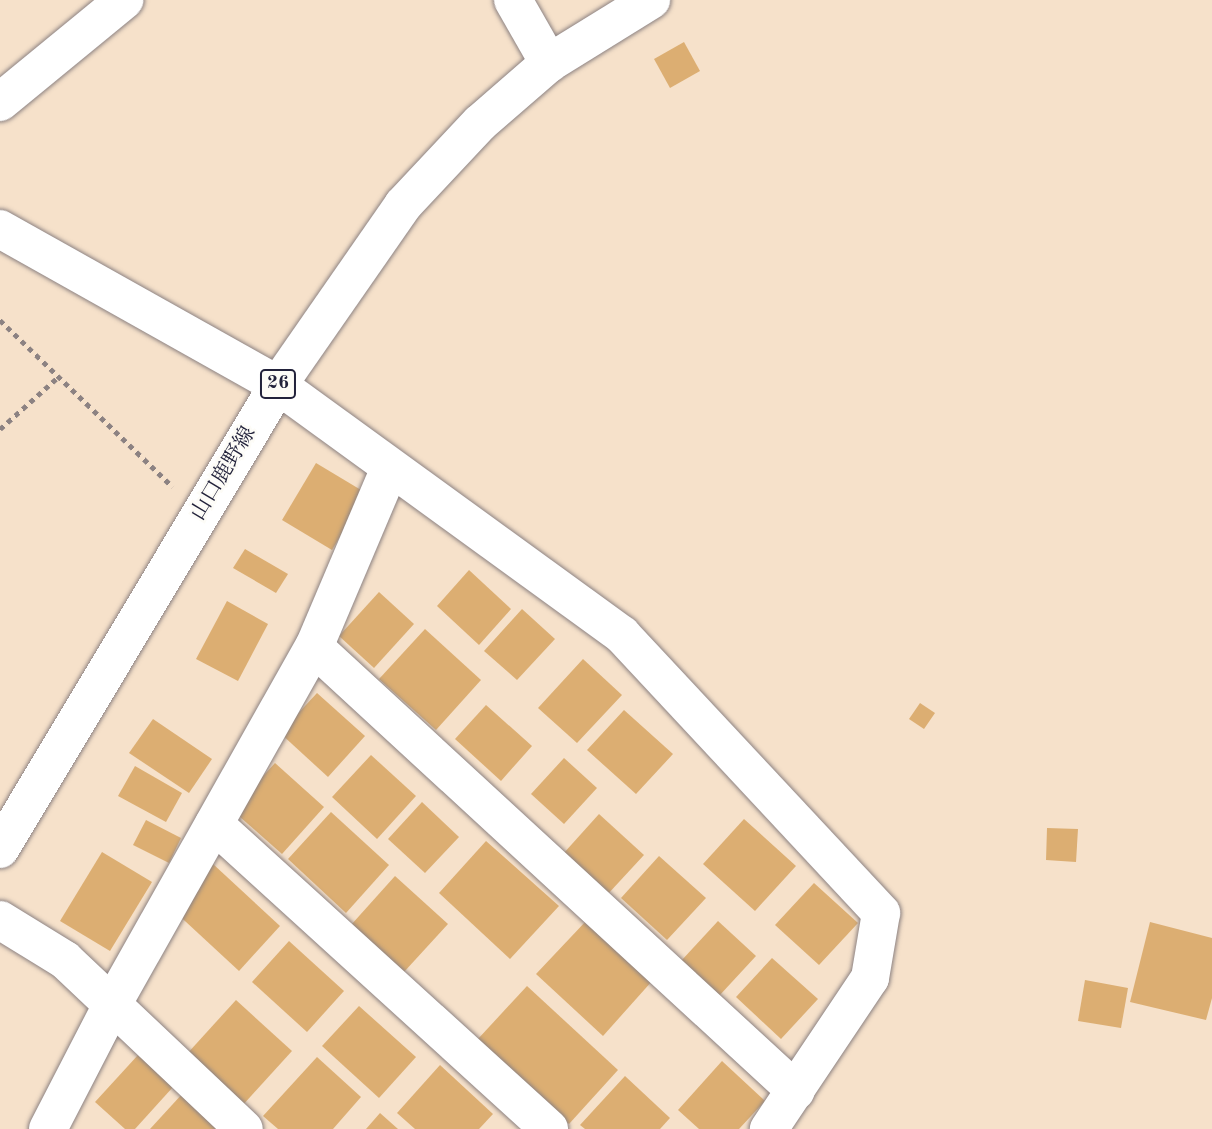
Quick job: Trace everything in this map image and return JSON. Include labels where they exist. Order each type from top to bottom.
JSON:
[{"type":"street","points":[[0,102],[124,0]]},
{"type":"street","points":[[513,0],[549,63]]},
{"type":"street","name":"山口鹿野線","points":[[0,849],[278,385],[403,205],[480,123],[549,63],[651,0]]},
{"type":"street","points":[[0,229],[278,385],[622,635],[881,912],[870,978],[769,1129]]},
{"type":"street","points":[[48,1129],[113,1003],[314,648],[390,468]]},
{"type":"street","points":[[314,648],[796,1091]]},
{"type":"street","points":[[215,824],[549,1129]]},
{"type":"street","points":[[0,920],[65,960],[244,1129]]},
{"type":"path","points":[[0,320],[56,379],[174,488],[205,504]]},
{"type":"path","points":[[0,429],[56,379]]},
{"type":"building","points":[[684,42],[700,71],[670,88],[654,59]]},
{"type":"building","points":[[316,463],[366,493],[332,550],[282,520]]},
{"type":"building","points":[[245,549],[288,574],[276,593],[233,568]]},
{"type":"building","points":[[469,570],[511,609],[479,645],[437,606]]},
{"type":"building","points":[[379,592],[414,624],[374,668],[339,636]]},
{"type":"building","points":[[227,601],[268,624],[238,681],[196,659]]},
{"type":"building","points":[[522,609],[555,639],[517,680],[484,651]]},
{"type":"building","points":[[425,629],[481,680],[436,730],[379,679]]},
{"type":"building","points":[[583,659],[622,695],[577,743],[538,708]]},
{"type":"building","points":[[317,693],[365,736],[328,777],[280,733]]},
{"type":"building","points":[[920,703],[935,713],[924,729],[909,719]]},
{"type":"building","points":[[486,705],[532,746],[501,781],[455,739]]},
{"type":"building","points":[[624,710],[673,754],[636,794],[587,750]]},
{"type":"building","points":[[153,719],[212,759],[189,793],[129,753]]},
{"type":"building","points":[[371,755],[416,796],[377,839],[332,797]]},
{"type":"building","points":[[564,758],[597,788],[564,824],[531,794]]},
{"type":"building","points":[[275,763],[324,807],[282,854],[232,810]]},
{"type":"building","points":[[135,766],[182,793],[166,822],[118,796]]},
{"type":"building","points":[[422,802],[459,837],[425,873],[388,839]]},
{"type":"building","points":[[331,812],[389,865],[346,913],[288,859]]},
{"type":"building","points":[[599,814],[644,855],[607,895],[563,854]]},
{"type":"building","points":[[744,819],[796,866],[755,911],[703,864]]},
{"type":"building","points":[[146,820],[181,838],[169,863],[133,845]]},
{"type":"building","points":[[1047,828],[1078,829],[1076,862],[1046,860]]},
{"type":"building","points":[[486,841],[559,906],[510,959],[439,893]]},
{"type":"building","points":[[102,852],[152,882],[110,951],[60,921]]},
{"type":"building","points":[[659,856],[706,898],[667,940],[621,898]]},
{"type":"building","points":[[213,864],[280,926],[239,971],[172,909]]},
{"type":"building","points":[[395,876],[448,924],[404,972],[351,925]]},
{"type":"building","points":[[814,883],[858,923],[819,965],[775,925]]},
{"type":"building","points":[[587,920],[653,980],[603,1036],[536,974]]},
{"type":"building","points":[[718,921],[756,956],[719,996],[681,961]]},
{"type":"building","points":[[1150,922],[1212,938],[1212,998],[1206,1020],[1130,1002]]},
{"type":"building","points":[[289,941],[344,991],[307,1032],[252,982]]},
{"type":"building","points":[[772,958],[818,999],[781,1039],[736,997]]},
{"type":"building","points":[[1085,980],[1128,988],[1121,1028],[1078,1021]]},
{"type":"building","points":[[527,986],[618,1070],[569,1124],[477,1040]]},
{"type":"building","points":[[236,1000],[292,1051],[242,1106],[186,1055]]},
{"type":"building","points":[[359,1006],[416,1057],[379,1098],[322,1046]]},
{"type":"building","points":[[138,1055],[173,1087],[135,1129],[125,1129],[95,1102]]},
{"type":"building","points":[[317,1057],[361,1097],[333,1129],[278,1129],[263,1116]]},
{"type":"building","points":[[722,1061],[765,1101],[739,1129],[699,1129],[678,1110]]},
{"type":"building","points":[[440,1065],[493,1114],[479,1129],[415,1129],[397,1113]]},
{"type":"building","points":[[625,1076],[670,1118],[660,1129],[585,1129],[580,1125]]},
{"type":"building","points":[[183,1093],[223,1129],[150,1129]]},
{"type":"building","points":[[380,1113],[398,1129],[366,1129]]}]
